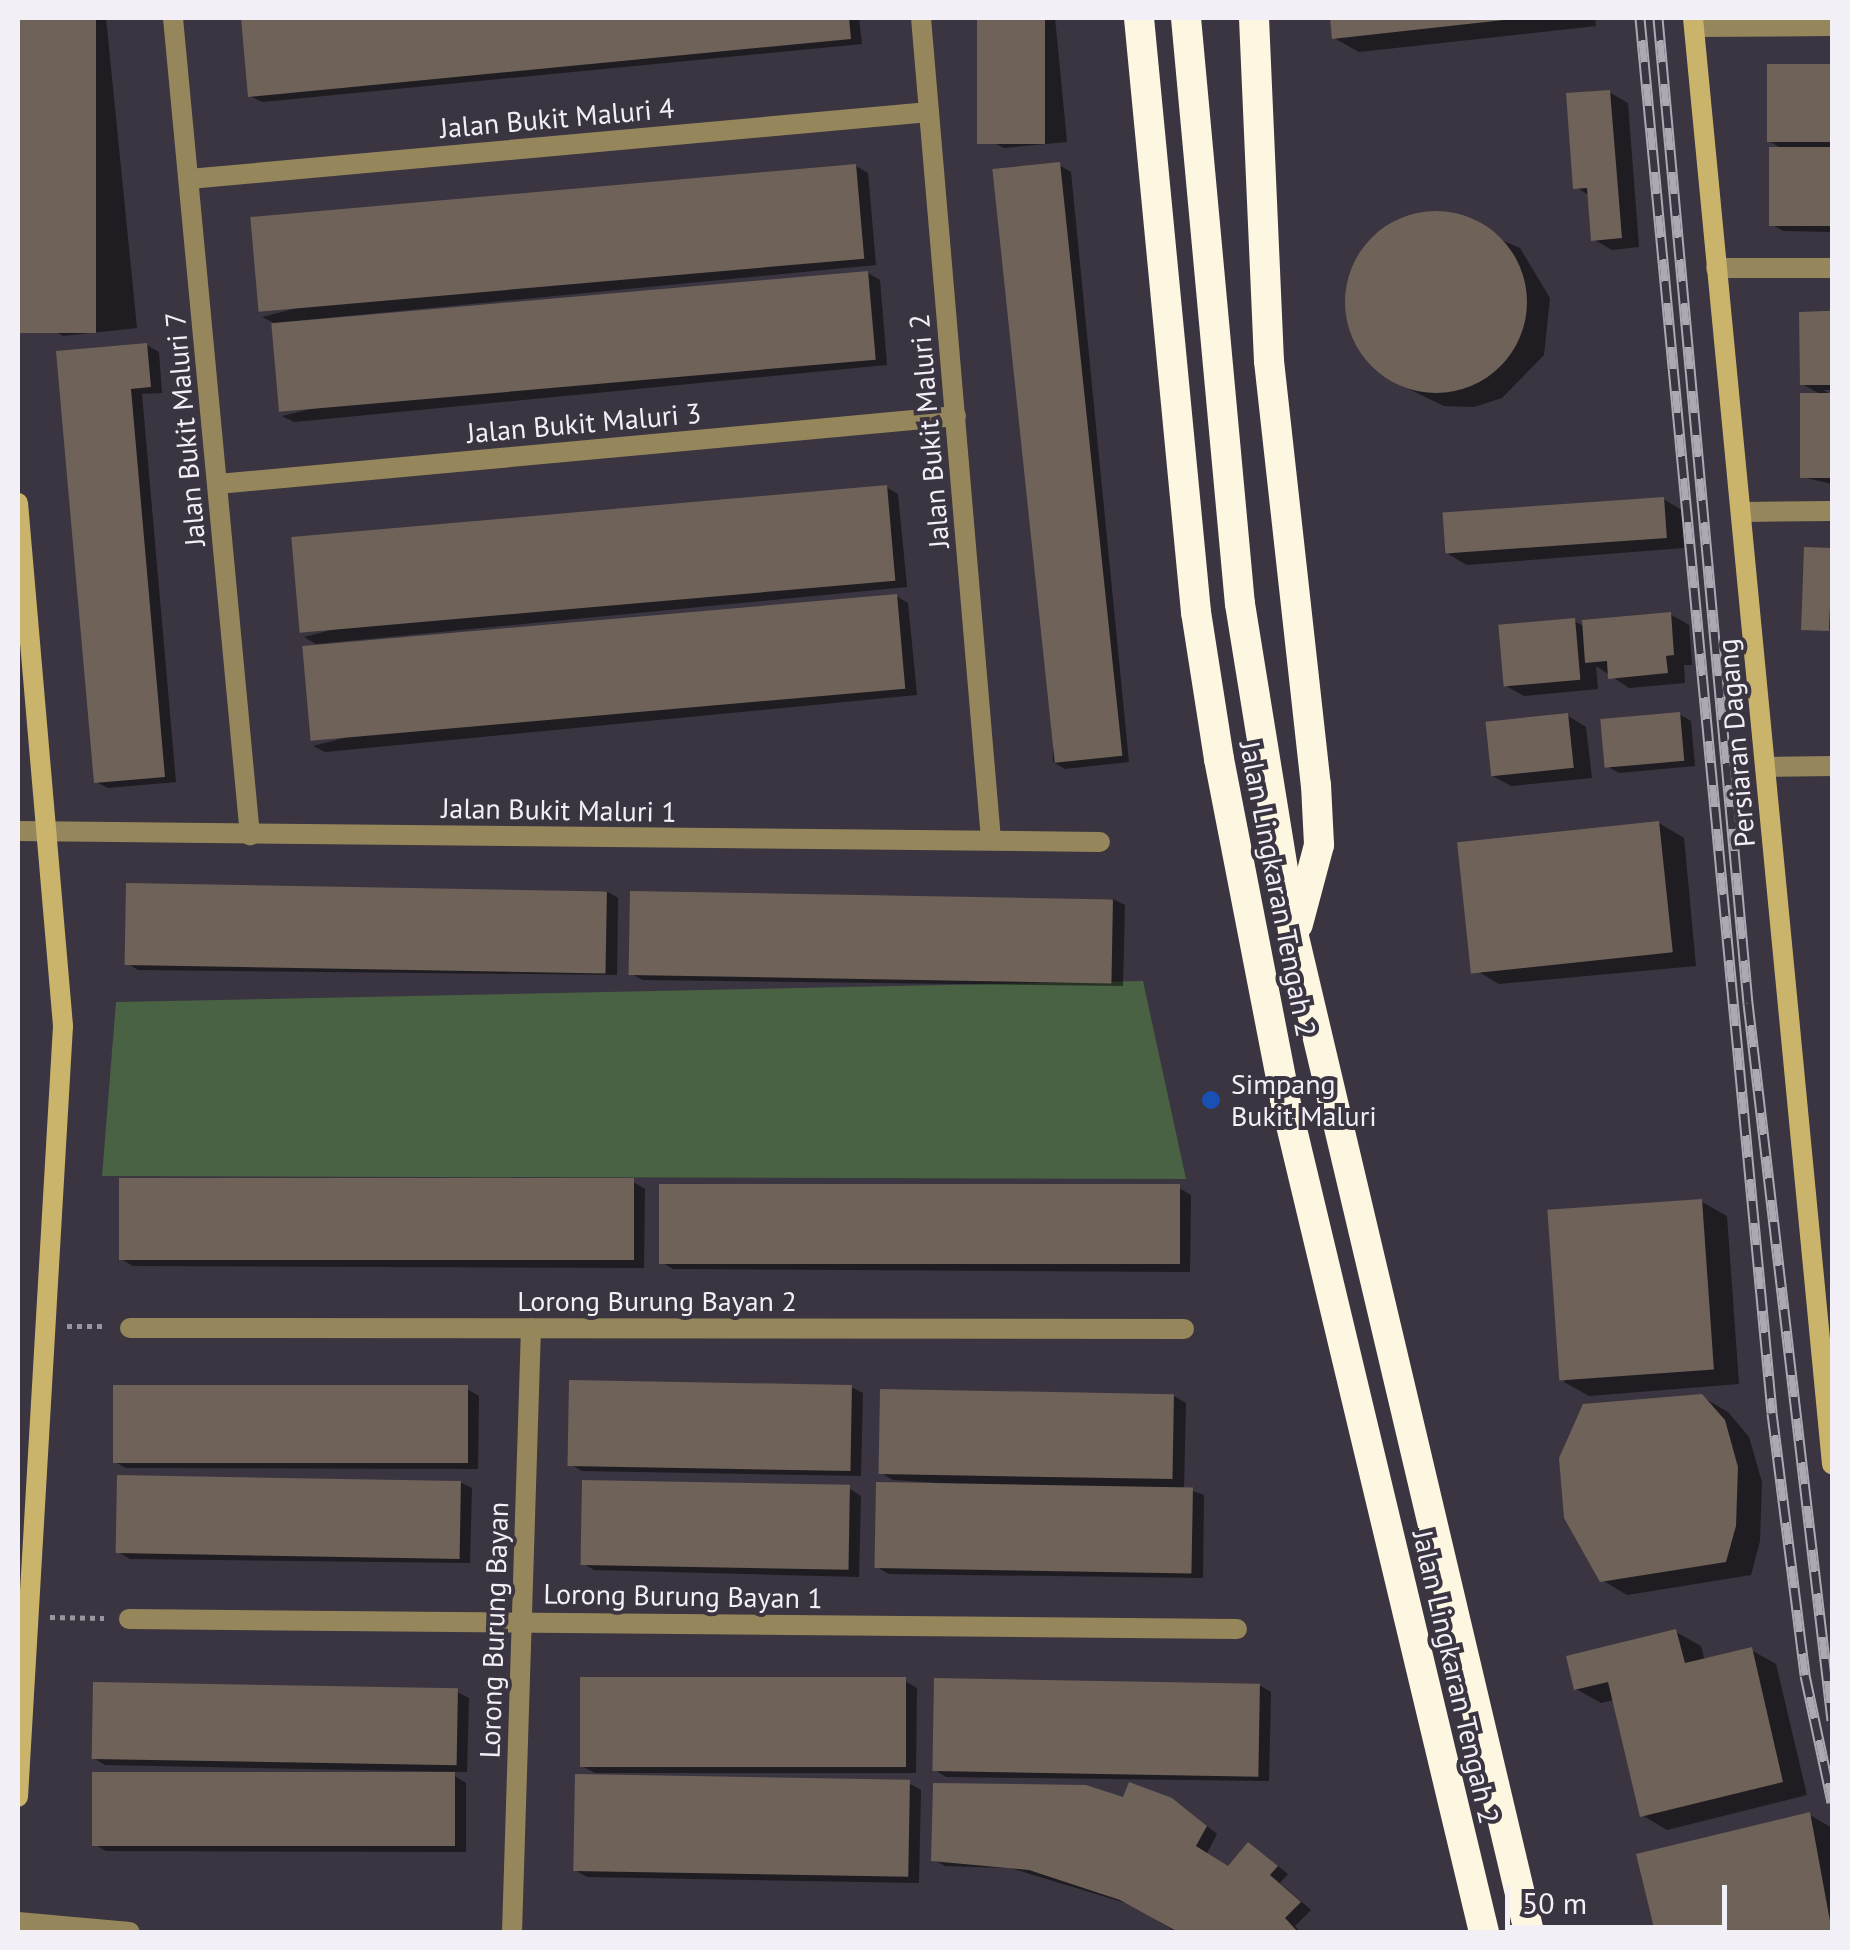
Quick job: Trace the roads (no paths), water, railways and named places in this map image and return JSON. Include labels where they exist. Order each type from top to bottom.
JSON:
[{"type":"highway","name":"Jalan Lingkaran Tengah 2","points":[[1139,18],[1196,612],[1219,759],[1285,1100],[1484,1932]]},
{"type":"highway","name":"Jalan Lingkaran Tengah 2","points":[[1186,18],[1240,604],[1294,936],[1529,1932]]},
{"type":"highway","points":[[1254,18],[1269,361],[1317,805],[1318,844],[1294,936]]},
{"type":"main road","name":"Persiaran Dagang","points":[[1694,22],[1832,1464]]},
{"type":"main road","points":[[18,504],[50,829],[63,1026],[25,1502],[27,1616],[18,1797]]},
{"type":"street","name":"Jalan Bukit Maluri 7","points":[[173,18],[250,835]]},
{"type":"street","name":"Jalan Bukit Maluri 2","points":[[921,18],[992,840]]},
{"type":"street","points":[[1694,22],[1832,26]]},
{"type":"street","name":"Jalan Bukit Maluri 4","points":[[189,179],[929,112]]},
{"type":"street","points":[[1716,268],[1832,268]]},
{"type":"street","name":"Jalan Bukit Maluri 3","points":[[218,484],[956,416]]},
{"type":"street","points":[[1742,512],[1832,511]]},
{"type":"street","points":[[1765,768],[1832,766]]},
{"type":"street","name":"Jalan Bukit Maluri 1","points":[[18,831],[1100,842]]},
{"type":"street","name":"Lorong Burung Bayan 2","points":[[130,1328],[1184,1329]]},
{"type":"street","name":"Lorong Burung Bayan","points":[[512,1932],[531,1328]]},
{"type":"street","name":"Lorong Burung Bayan 1","points":[[129,1619],[1237,1629]]},
{"type":"street","points":[[18,1922],[130,1932]]},
{"type":"railway","points":[[1640,18],[1772,1413],[1805,1675],[1832,1802]]},
{"type":"railway","points":[[1658,18],[1748,1003],[1832,1720]]},
{"type":"place","name":"Simpang Bukit Maluri","points":[[1211,1100]]}]
